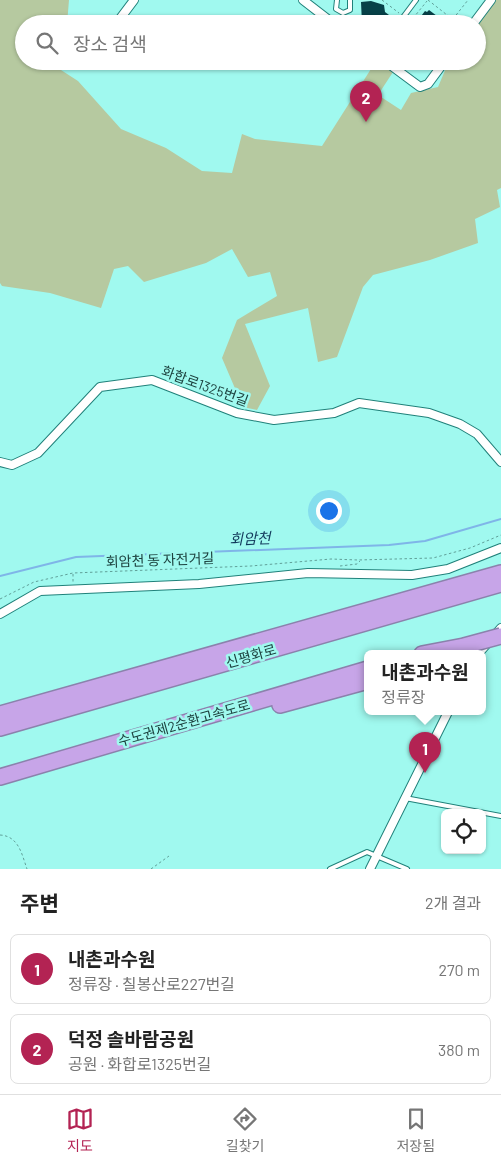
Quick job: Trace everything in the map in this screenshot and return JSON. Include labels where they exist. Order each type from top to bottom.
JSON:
[{"type":"highway","name":"신평화로","points":[[0,714],[501,573]]},
{"type":"highway","name":"신평화로","points":[[0,728],[501,584]]},
{"type":"highway","points":[[466,650],[501,636]]},
{"type":"highway","points":[[466,650],[501,646]]},
{"type":"highway","name":"수도권제2순환고속도로","points":[[0,777],[364,670]]},
{"type":"highway","name":"수도권제2순환고속도로","points":[[0,787],[222,721],[364,682]]},
{"type":"street","points":[[123,15],[134,0]]},
{"type":"street","points":[[303,0],[322,15]]},
{"type":"street","points":[[480,15],[491,0]]},
{"type":"street","points":[[397,70],[417,85],[424,87],[438,70]]},
{"type":"street","name":"화합로1325번길","points":[[0,462],[12,465],[38,453],[100,387],[152,380],[237,413],[274,420],[334,413],[360,403],[393,406],[428,413],[460,424],[477,434],[501,462]]},
{"type":"street","points":[[0,614],[40,591],[215,583],[308,573],[412,575],[448,569],[501,548]]},
{"type":"street","points":[[482,650],[501,628]]},
{"type":"street","points":[[370,869],[446,715]]},
{"type":"lane","points":[[337,0],[336,9],[343,14],[350,10],[350,0]]},
{"type":"lane","points":[[405,15],[416,0]]},
{"type":"lane","points":[[405,798],[501,816]]},
{"type":"lane","points":[[330,869],[368,852],[407,869]]},
{"type":"path","points":[[382,0],[401,15]]},
{"type":"path","points":[[416,15],[428,0],[447,15]]},
{"type":"path","points":[[455,15],[468,0]]},
{"type":"path","name":"회암천 동 자전거길","points":[[0,599],[34,582],[73,573],[250,566],[331,558],[358,560],[433,558],[470,548],[501,535]]},
{"type":"path","points":[[73,573],[73,589]]},
{"type":"path","points":[[0,835],[8,836],[16,842],[27,869]]},
{"type":"path","points":[[151,869],[169,856]]},
{"type":"green space","points":[[0,0],[69,0],[68,15],[15,15],[15,70],[61,70],[78,81],[121,129],[166,148],[202,171],[232,173],[242,134],[255,139],[322,146],[370,70],[390,70],[393,72],[378,95],[401,110],[411,93],[438,87],[445,70],[486,70],[486,15],[483,15],[493,0],[501,0],[501,188],[497,190],[500,207],[475,219],[478,243],[430,260],[373,275],[363,287],[337,357],[318,362],[308,308],[245,324],[270,386],[257,410],[243,407],[222,358],[237,320],[277,296],[270,272],[248,277],[232,249],[206,263],[144,282],[128,266],[114,269],[101,308],[50,293],[2,286],[0,283]]},
{"type":"building","points":[[371,1],[384,5],[385,12],[389,15],[362,15],[361,2]]},
{"type":"building","points":[[429,10],[436,15],[422,15],[425,11]]},
{"type":"waterway","name":"회암천","points":[[0,576],[76,557],[389,545],[425,541],[501,519]]},
{"type":"place","name":"덕정 솔바람공원","points":[[366,122]]},
{"type":"place","name":"내촌과수원","points":[[425,773]]}]
